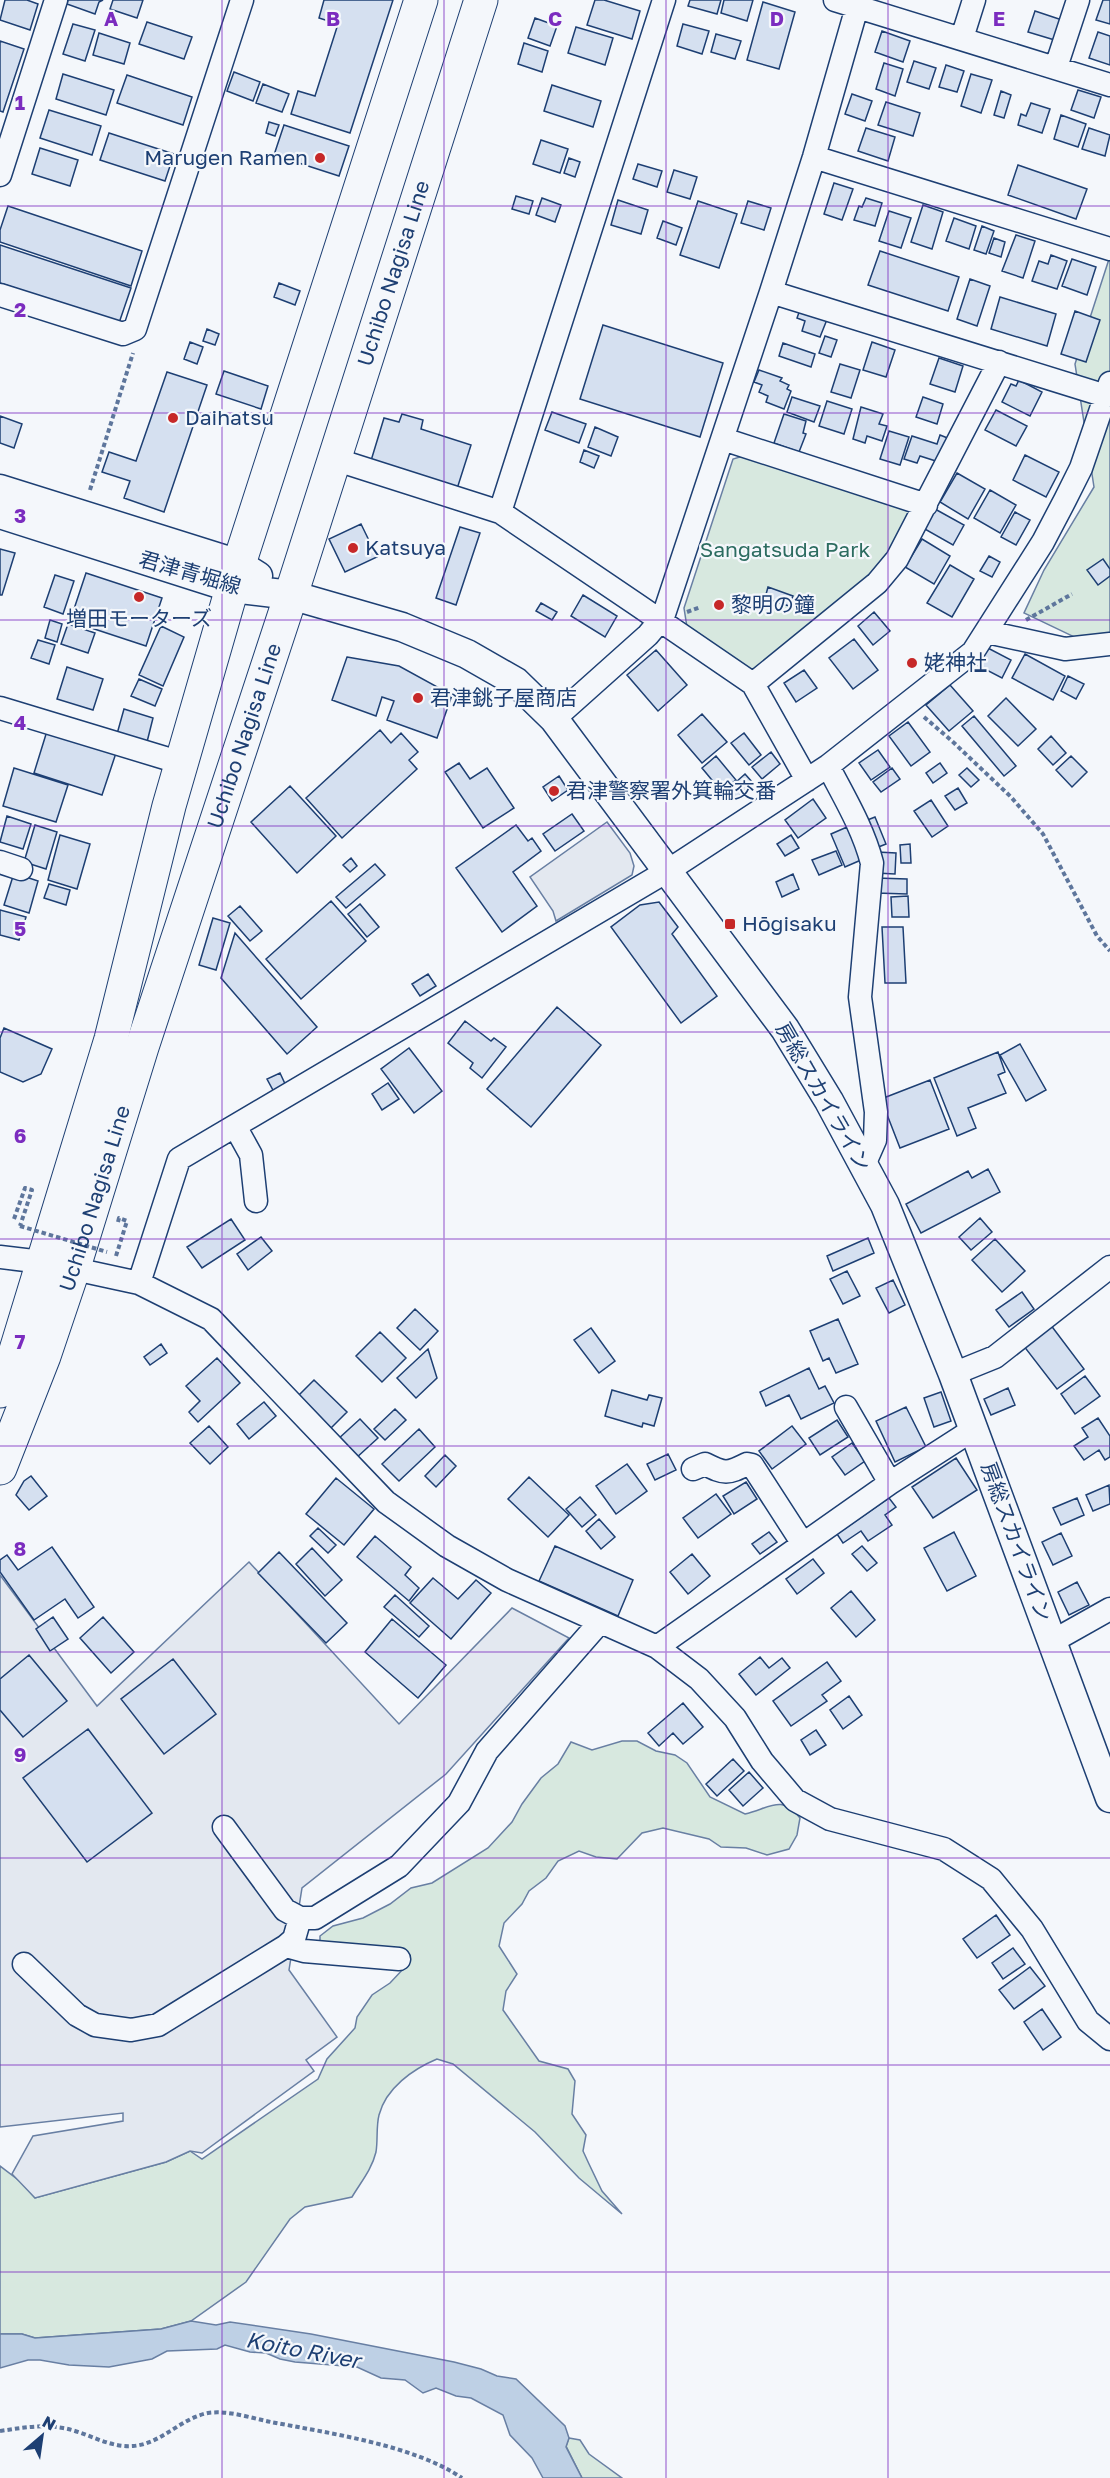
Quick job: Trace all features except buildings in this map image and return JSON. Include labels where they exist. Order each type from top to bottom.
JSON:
[{"type":"highway","name":"Uchibo Nagisa Line","points":[[0,1391],[13,1360],[111,1039],[169,806],[235,576],[420,0]]},
{"type":"highway","name":"Uchibo Nagisa Line","points":[[0,1468],[44,1356],[73,1270],[142,1047],[291,595],[481,0]]},
{"type":"main road","name":"君津青堀線","points":[[0,489],[291,595]]},
{"type":"main road","name":"君津青堀線","points":[[0,514],[235,576]]},
{"type":"main road","name":"房総スカイライン","points":[[291,595],[402,627],[466,654],[516,682],[554,718],[785,1029],[829,1101],[890,1216],[974,1429],[1110,1798]]},
{"type":"street","points":[[0,175],[56,0]]},
{"type":"street","points":[[0,295],[123,334],[135,329],[242,0]]},
{"type":"street","points":[[500,512],[664,0]]},
{"type":"street","points":[[962,38],[974,0]]},
{"type":"street","points":[[1056,67],[1078,0]]},
{"type":"street","points":[[554,718],[648,635],[660,621],[672,596],[813,157],[850,2],[1110,85]]},
{"type":"street","points":[[813,157],[1110,249]]},
{"type":"street","points":[[139,1283],[179,1159],[669,870],[807,780],[973,652],[987,632],[1043,542],[1081,468],[1108,389],[999,362],[771,292]]},
{"type":"street","points":[[753,684],[877,583],[897,559],[999,362]]},
{"type":"street","points":[[723,439],[926,505]]},
{"type":"street","points":[[334,459],[500,512],[753,684],[807,780]]},
{"type":"street","points":[[987,632],[1065,649],[1110,644]]},
{"type":"street","points":[[0,708],[165,758]]},
{"type":"street","points":[[828,766],[854,815],[872,863],[860,997],[876,1112],[876,1131],[875,1140],[864,1166]]},
{"type":"street","points":[[235,1126],[251,1155],[256,1201]]},
{"type":"street","points":[[0,1257],[42,1262],[139,1283],[211,1319],[395,1508],[447,1546],[507,1580],[657,1647],[699,1679],[735,1718],[762,1761],[795,1800],[830,1819],[944,1850],[991,1879],[1032,1929],[1088,2021],[1110,2039]]},
{"type":"street","points":[[953,1374],[995,1357],[1110,1267]]},
{"type":"street","points":[[846,1407],[890,1483]]},
{"type":"street","points":[[657,1647],[890,1483],[974,1429]]},
{"type":"street","points":[[693,1469],[705,1464],[724,1473],[747,1464],[752,1465],[803,1544]]},
{"type":"street","points":[[1053,1641],[1110,1609]]},
{"type":"street","points":[[224,1827],[285,1910],[300,1918],[315,1918],[399,1866],[459,1803],[487,1750],[600,1622]]},
{"type":"street","points":[[24,1964],[77,2015],[95,2025],[131,2031],[158,2025],[286,1946],[294,1939],[300,1918]]},
{"type":"street","points":[[286,1946],[304,1951],[399,1959]]},
{"type":"path","points":[[90,490],[136,341],[135,329]]},
{"type":"path","points":[[1027,619],[1072,594]]},
{"type":"path","points":[[684,613],[701,607]]},
{"type":"path","points":[[910,702],[919,713],[1011,797],[1043,834],[1097,936],[1110,951]]},
{"type":"path","points":[[14,1219],[25,1188],[32,1190],[20,1226],[107,1252],[110,1244]]},
{"type":"path","points":[[116,1226],[119,1218],[127,1221],[116,1256]]},
{"type":"path","points":[[0,2432],[27,2426],[64,2428],[119,2446],[134,2446],[150,2443],[207,2413],[228,2414],[341,2435],[419,2456],[445,2466],[462,2478]]},
{"type":"green space","points":[[1110,256],[1110,654],[1024,613],[1044,570],[1094,487],[1075,364]]},
{"type":"green space","name":"Sangatsuda Park","points":[[743,456],[910,510],[880,569],[754,673],[687,627],[684,608],[733,459]]},
{"type":"green space","points":[[622,1741],[637,1741],[656,1751],[675,1755],[687,1763],[710,1797],[745,1814],[769,1806],[781,1805],[787,1806],[800,1818],[797,1835],[789,1849],[767,1855],[746,1848],[721,1847],[709,1839],[663,1828],[642,1833],[617,1859],[596,1857],[579,1851],[558,1861],[546,1878],[529,1891],[522,1904],[504,1923],[499,1946],[517,1974],[506,1991],[503,2010],[539,2061],[568,2069],[575,2081],[572,2114],[586,2135],[583,2151],[602,2191],[622,2214],[579,2178],[535,2132],[453,2064],[437,2059],[410,2074],[388,2096],[379,2115],[374,2158],[352,2197],[305,2207],[290,2219],[246,2282],[191,2321],[161,2329],[35,2338],[22,2334],[0,2334],[0,2166],[21,2182],[35,2198],[166,2162],[190,2151],[202,2159],[318,2079],[327,2059],[355,2028],[357,2017],[372,1995],[390,1983],[406,1966],[320,1943],[320,1936],[333,1926],[363,1918],[390,1904],[411,1888],[432,1883],[488,1848],[512,1822],[541,1778],[558,1764],[571,1742],[592,1750]]},
{"type":"green space","points":[[569,2438],[580,2440],[589,2454],[622,2478],[582,2478],[566,2446]]},
{"type":"shaded area","points":[[607,822],[630,853],[634,866],[632,875],[556,921],[553,911],[530,877]]},
{"type":"shaded area","points":[[249,1562],[399,1724],[512,1608],[569,1638],[446,1774],[302,1888],[289,1970],[337,2037],[306,2060],[314,2071],[202,2153],[190,2151],[166,2162],[35,2198],[12,2174],[33,2136],[123,2121],[123,2113],[0,2127],[0,1575],[97,1706]]},
{"type":"water","name":"Koito River","points":[[191,2321],[216,2325],[230,2322],[311,2334],[454,2362],[497,2376],[516,2379],[565,2426],[569,2438],[566,2447],[582,2478],[543,2478],[532,2458],[510,2435],[503,2415],[471,2398],[456,2396],[436,2388],[423,2393],[405,2380],[381,2378],[357,2367],[295,2362],[266,2353],[250,2352],[225,2345],[217,2349],[167,2351],[152,2359],[109,2367],[28,2360],[0,2368],[0,2334],[22,2334],[35,2338],[161,2329]]},
{"type":"place","name":"Marugen Ramen","points":[[320,158]]},
{"type":"place","name":"Daihatsu","points":[[173,418]]},
{"type":"place","name":"Katsuya","points":[[353,548]]},
{"type":"place","name":"増田モーターズ","points":[[139,597]]},
{"type":"place","name":"黎明の鐘","points":[[719,605]]},
{"type":"place","name":"姥神社","points":[[912,663]]},
{"type":"place","name":"君津銚子屋商店","points":[[418,698]]},
{"type":"place","name":"君津警察署外箕輪交番","points":[[554,791]]},
{"type":"place","name":"Hōgisaku","points":[[730,924]]}]
